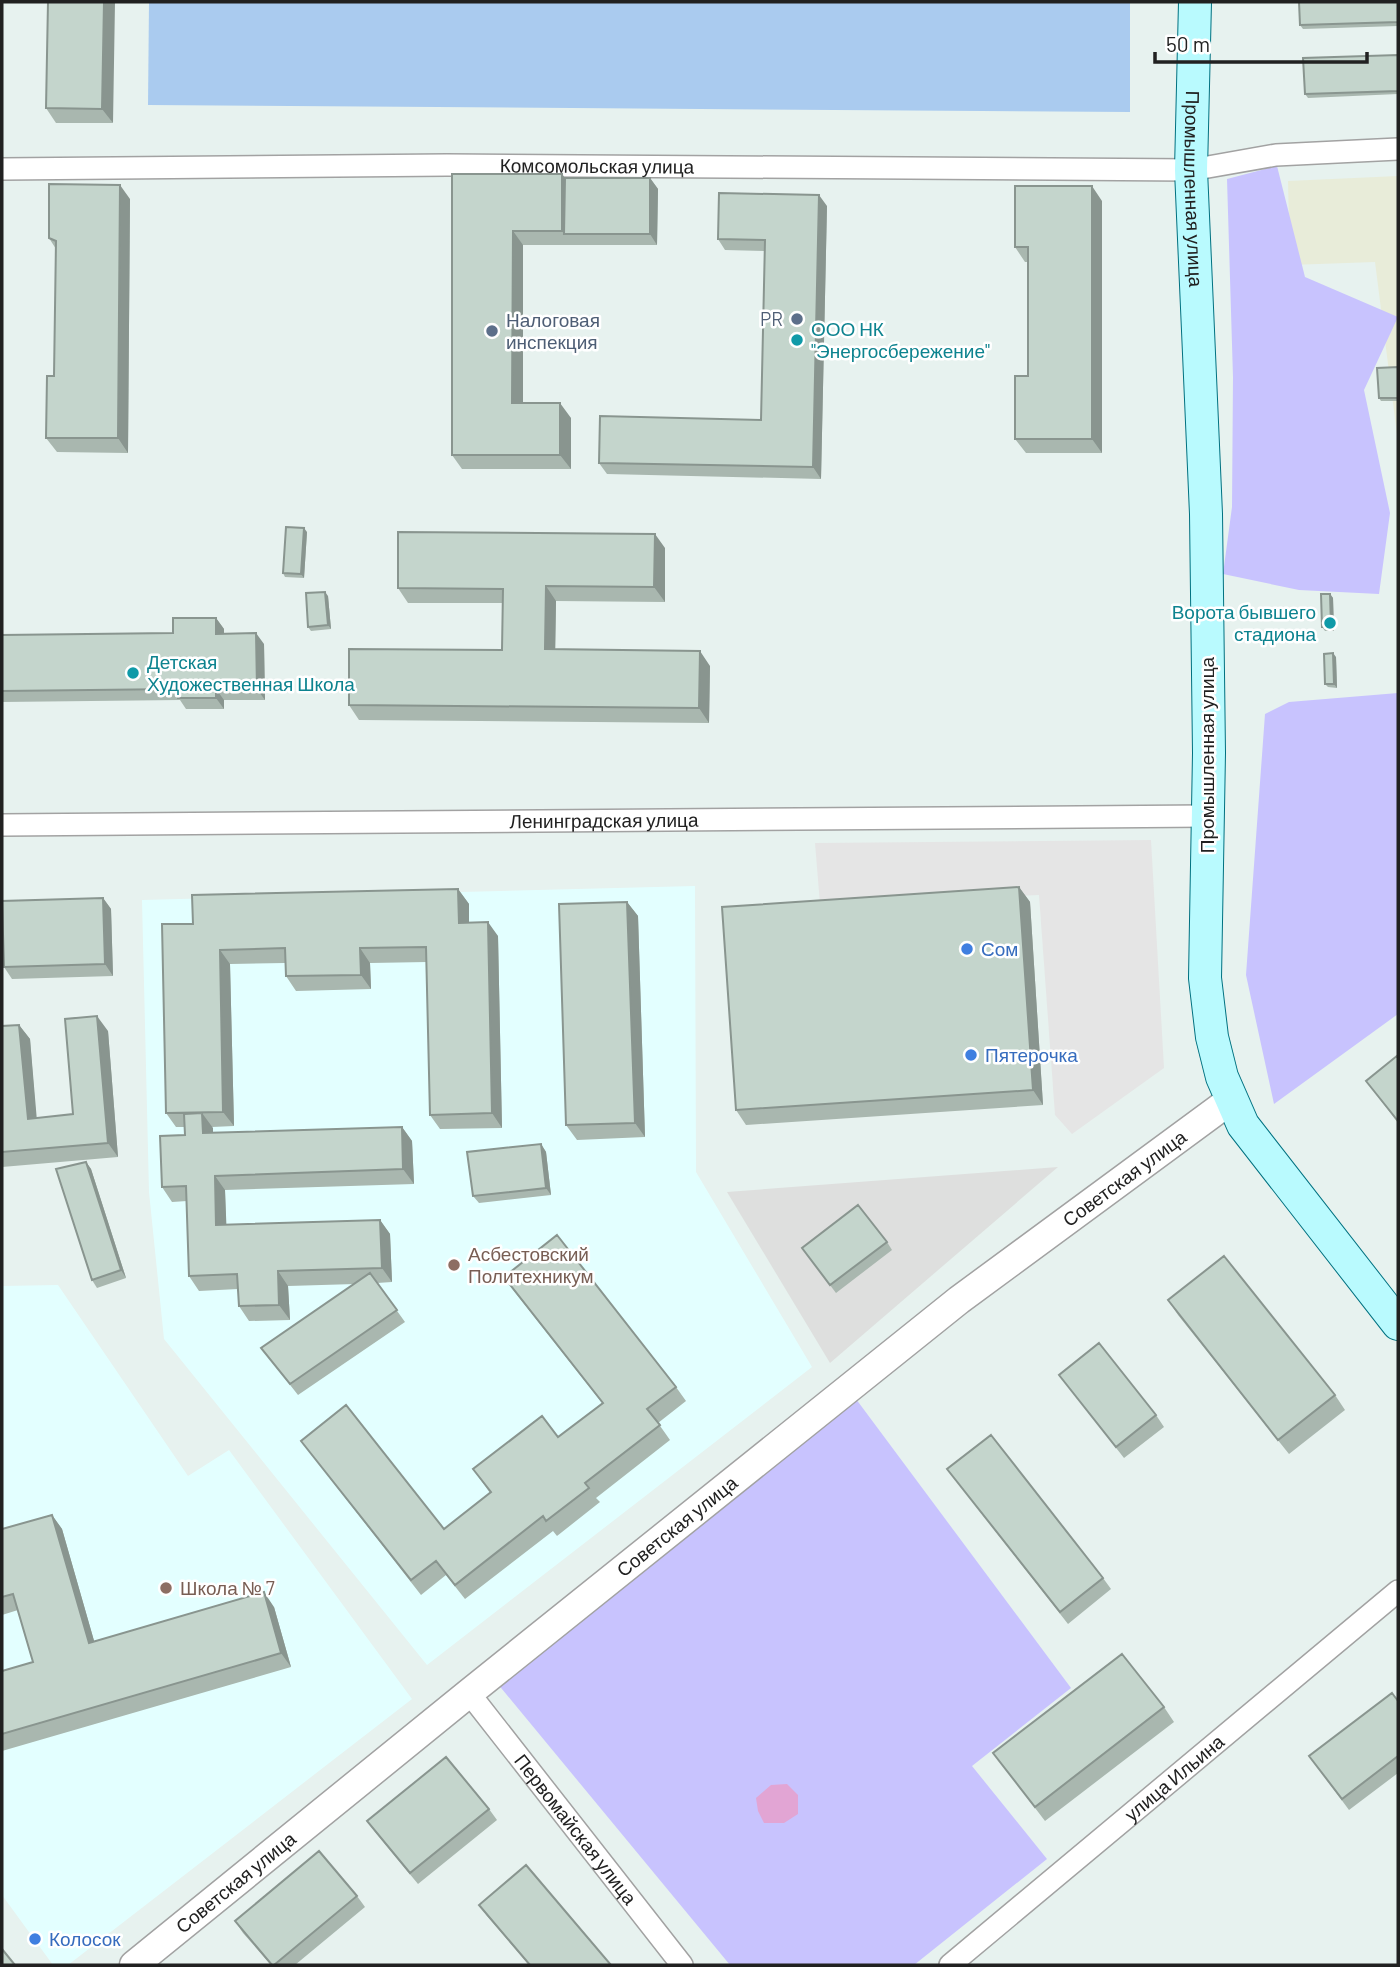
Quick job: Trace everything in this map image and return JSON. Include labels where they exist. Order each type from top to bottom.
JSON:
[{"type":"main road","name":"Промышленная улица","points":[[1195,2],[1191,170],[1206,514],[1209,753],[1205,978],[1212,1037],[1222,1077],[1243,1125],[1398,1324]]},
{"type":"street","name":"Комсомольская улица","points":[[2,169],[447,165],[1191,170],[1276,155],[1398,149]]},
{"type":"street","name":"Ленинградская улица","points":[[2,825],[1207,816]]},
{"type":"street","name":"Советская улица","points":[[134,1965],[959,1300],[1232,1099]]},
{"type":"street","name":"улица Ильина","points":[[950,1965],[1398,1591]]},
{"type":"street","name":"Первомайская улица","points":[[469,1693],[682,1965]]},
{"type":"shaded area","points":[[149,2],[1130,2],[1130,112],[148,105]]},
{"type":"shaded area","points":[[1277,166],[1305,277],[1398,317],[1364,390],[1390,513],[1379,594],[1299,590],[1223,574],[1232,507],[1233,377],[1227,179]]},
{"type":"shaded area","points":[[1398,176],[1398,442],[1375,262],[1290,265],[1288,181]]},
{"type":"shaded area","points":[[1398,693],[1398,1014],[1274,1104],[1246,975],[1265,714],[1289,702]]},
{"type":"shaded area","points":[[1151,840],[1164,1068],[1072,1134],[1055,1115],[1039,895],[820,904],[815,843]]},
{"type":"shaded area","name":"Асбестовский Политехникум","points":[[695,886],[696,1172],[812,1367],[427,1665],[164,1339],[149,1192],[142,900]]},
{"type":"shaded area","points":[[1058,1167],[830,1363],[727,1192]]},
{"type":"shaded area","name":"Школа № 7","points":[[58,1285],[188,1476],[229,1450],[412,1699],[68,1965],[53,1965],[2,1895],[2,1286]]},
{"type":"shaded area","points":[[856,1399],[1071,1688],[972,1766],[1047,1859],[914,1965],[730,1965],[497,1683]]},
{"type":"shaded area","points":[[787,1784],[798,1795],[798,1814],[784,1823],[764,1823],[756,1798],[771,1785]]},
{"type":"building","points":[[48,2],[104,2],[102,109],[46,108]]},
{"type":"building","points":[[1299,2],[1398,2],[1398,22],[1300,25]]},
{"type":"building","points":[[1398,55],[1398,91],[1305,94],[1303,58]]},
{"type":"building","name":"Налоговая инспекция","points":[[452,174],[562,174],[562,231],[513,231],[512,403],[560,403],[560,455],[452,455]]},
{"type":"building","points":[[565,178],[650,178],[650,234],[564,234]]},
{"type":"building","points":[[49,184],[120,185],[118,438],[46,438],[47,376],[54,376],[56,241],[49,238]]},
{"type":"building","points":[[1015,186],[1092,186],[1092,439],[1015,439],[1015,376],[1028,376],[1028,247],[1015,247]]},
{"type":"building","name":"ООО НК \"Энергосбережение\"","points":[[719,193],[819,195],[813,467],[599,463],[600,416],[761,420],[765,240],[718,239]]},
{"type":"building","points":[[1398,367],[1398,398],[1379,398],[1377,368]]},
{"type":"building","points":[[286,527],[304,528],[301,574],[283,573]]},
{"type":"building","points":[[398,532],[655,534],[654,587],[546,586],[545,649],[700,651],[699,708],[349,705],[349,649],[502,650],[503,589],[398,588]]},
{"type":"building","points":[[325,592],[328,625],[308,627],[306,593]]},
{"type":"building","points":[[1321,594],[1330,594],[1331,627],[1322,627]]},
{"type":"building","name":"Детская Художественная Школа","points":[[173,618],[216,618],[216,634],[256,633],[257,689],[216,689],[216,698],[178,698],[178,689],[2,691],[2,635],[173,633]]},
{"type":"building","points":[[1333,653],[1334,684],[1325,684],[1324,654]]},
{"type":"building","points":[[1019,887],[1033,1090],[736,1110],[722,907]]},
{"type":"building","points":[[458,889],[459,923],[488,922],[492,1113],[430,1115],[426,947],[360,948],[361,975],[286,976],[285,948],[220,950],[223,1112],[166,1113],[162,924],[193,924],[192,895]]},
{"type":"building","points":[[103,898],[105,964],[4,967],[2,901]]},
{"type":"building","points":[[627,902],[635,1123],[566,1125],[559,904]]},
{"type":"building","points":[[97,1016],[108,1143],[2,1152],[2,1026],[19,1025],[28,1119],[73,1114],[65,1019]]},
{"type":"building","points":[[1398,1055],[1398,1121],[1366,1081]]},
{"type":"building","points":[[202,1113],[203,1133],[402,1127],[403,1169],[215,1176],[216,1225],[380,1220],[382,1268],[278,1271],[279,1305],[239,1306],[237,1274],[189,1276],[186,1186],[162,1187],[160,1136],[185,1135],[184,1114]]},
{"type":"building","points":[[541,1144],[546,1188],[473,1196],[467,1152]]},
{"type":"building","points":[[86,1162],[121,1270],[92,1280],[56,1169]]},
{"type":"building","points":[[858,1205],[887,1242],[830,1285],[802,1248]]},
{"type":"building","points":[[557,1235],[676,1387],[647,1409],[660,1425],[585,1483],[589,1488],[546,1521],[543,1516],[455,1585],[436,1561],[411,1580],[301,1441],[346,1405],[444,1529],[491,1492],[473,1469],[542,1416],[558,1437],[603,1403],[504,1277]]},
{"type":"building","points":[[1224,1256],[1335,1395],[1278,1440],[1168,1300]]},
{"type":"building","points":[[370,1273],[397,1310],[290,1384],[261,1348]]},
{"type":"building","points":[[1099,1343],[1156,1415],[1116,1447],[1059,1375]]},
{"type":"building","points":[[991,1435],[1103,1578],[1060,1612],[947,1469]]},
{"type":"building","points":[[52,1515],[89,1643],[264,1592],[281,1653],[2,1734],[2,1671],[33,1662],[13,1594],[2,1597],[2,1529]]},
{"type":"building","points":[[1122,1654],[1164,1707],[1035,1807],[993,1753]]},
{"type":"building","points":[[1392,1693],[1398,1701],[1398,1756],[1342,1799],[1309,1756]]},
{"type":"building","points":[[446,1757],[489,1809],[410,1873],[367,1821]]},
{"type":"building","points":[[319,1851],[357,1896],[272,1965],[235,1921]]},
{"type":"building","points":[[526,1865],[611,1965],[530,1965],[479,1905]]},
{"type":"building","points":[[2,1949],[15,1965],[2,1965]]},
{"type":"place","name":"PR","points":[[797,319]]},
{"type":"place","name":"Налоговая инспекция","points":[[492,331]]},
{"type":"place","name":"ООО НК \"Энергосбережение\"","points":[[797,340]]},
{"type":"place","name":"Ворота бывшего стадиона","points":[[1330,623]]},
{"type":"place","name":"Детская Художественная Школа","points":[[133,673]]},
{"type":"place","name":"Сом","points":[[967,949]]},
{"type":"place","name":"Пятерочка","points":[[971,1055]]},
{"type":"place","name":"Асбестовский Политехникум","points":[[454,1265]]},
{"type":"place","name":"Школа № 7","points":[[166,1588]]},
{"type":"place","name":"Колосок","points":[[35,1939]]}]
